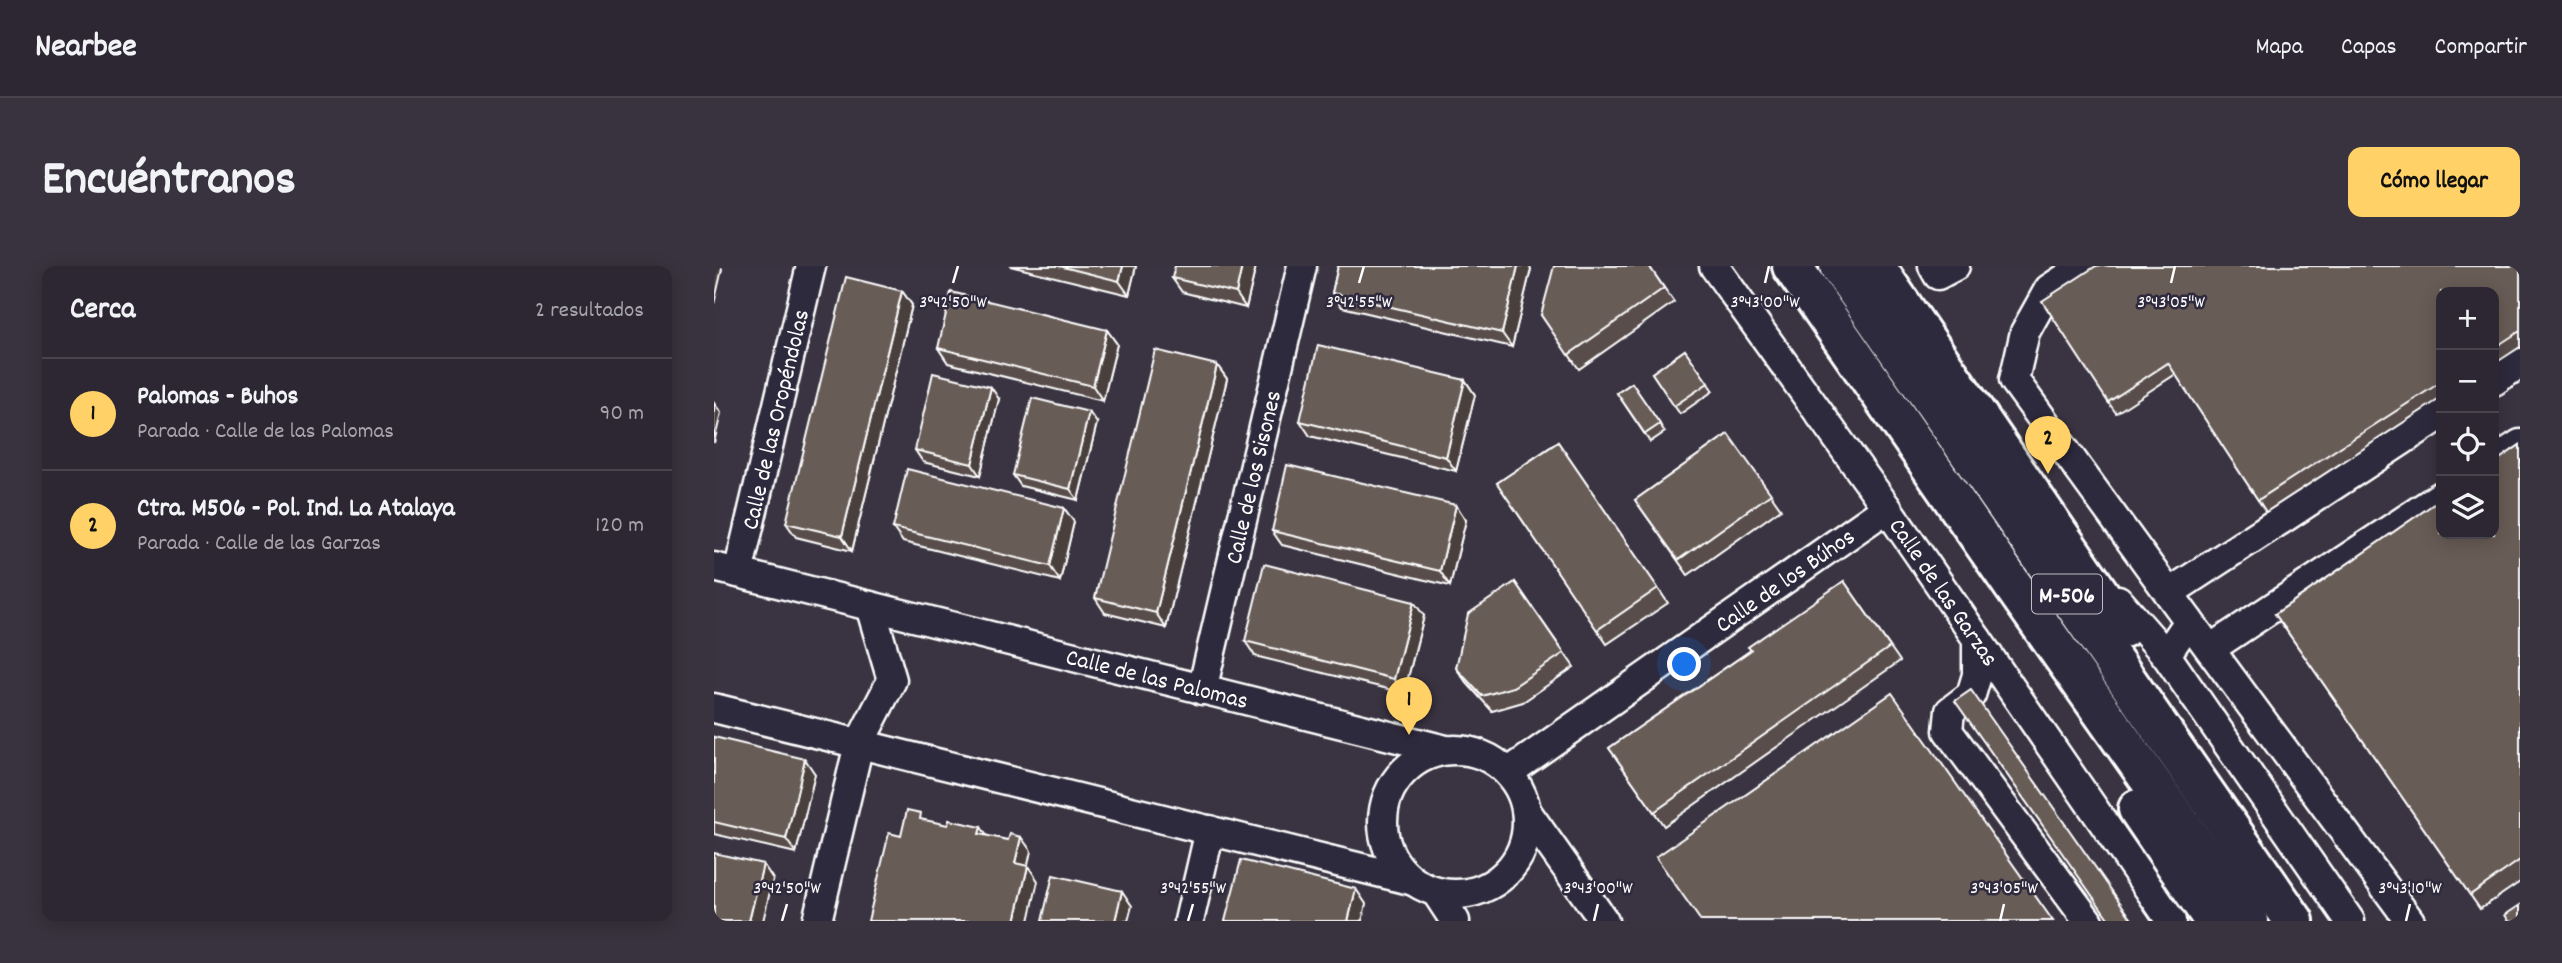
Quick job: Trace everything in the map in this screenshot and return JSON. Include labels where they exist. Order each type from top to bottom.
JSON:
[{"type":"highway","name":"M-506","points":[[1792,266],[2249,921]]},
{"type":"highway","name":"M-506","points":[[1839,266],[2294,921]]},
{"type":"highway","points":[[1875,266],[2322,921]]},
{"type":"highway","points":[[2014,587],[2042,652],[2123,788],[2214,921]]},
{"type":"street","name":"Calle de las Oropéndolas","points":[[726,570],[811,266]]},
{"type":"street","name":"Calle de los Sisones","points":[[1202,690],[1302,266]]},
{"type":"street","name":"Calle de las Garzas","points":[[1714,266],[1887,508],[2171,921]]},
{"type":"street","points":[[1933,266],[1938,275],[1955,266]]},
{"type":"street","points":[[2084,266],[2049,289],[2025,332],[2014,380],[2410,921]]},
{"type":"street","points":[[2499,377],[2520,363]]},
{"type":"street","points":[[1948,370],[2112,593],[2166,655],[2350,921]]},
{"type":"street","points":[[2169,593],[2436,418]]},
{"type":"street","points":[[2499,458],[2520,444]]},
{"type":"street","points":[[2210,649],[2436,499]]},
{"type":"street","name":"Calle de los Búhos","points":[[1509,772],[1887,508]]},
{"type":"street","name":"Calle de las Palomas","points":[[726,570],[1446,750]]},
{"type":"street","points":[[817,921],[859,744],[892,680],[870,607]]},
{"type":"street","points":[[2166,655],[2189,621]]},
{"type":"street","points":[[1977,639],[1977,675],[1971,695],[1950,710],[1948,731],[2088,921]]},
{"type":"street","points":[[714,708],[1410,880],[1436,892],[1460,895],[1483,889],[1503,877],[1518,859],[1527,836],[1528,813]]},
{"type":"street","points":[[1410,880],[1394,862],[1384,839],[1382,815],[1388,791],[1402,771],[1422,757],[1446,750],[1469,750],[1490,758],[1509,772],[1521,791],[1528,813],[1604,921]]},
{"type":"street","points":[[1189,921],[1210,830]]},
{"type":"street","points":[[1436,892],[1455,921]]},
{"type":"building","points":[[1059,266],[1123,266],[1119,281]]},
{"type":"building","points":[[1175,266],[1242,266],[1236,293],[1172,278]]},
{"type":"building","points":[[1338,266],[1518,266],[1502,333],[1332,293]]},
{"type":"building","points":[[1554,266],[1649,266],[1664,288],[1568,355],[1541,315]]},
{"type":"building","points":[[2096,266],[2520,266],[2520,331],[2499,345],[2499,287],[2436,287],[2436,385],[2258,500],[2168,363],[2108,402],[2042,301]]},
{"type":"building","points":[[846,277],[902,291],[842,536],[786,523]]},
{"type":"building","points":[[951,292],[1107,330],[1093,386],[938,348]]},
{"type":"building","points":[[1318,345],[1465,380],[1446,457],[1300,421]]},
{"type":"building","points":[[1155,350],[1217,365],[1156,613],[1095,598]]},
{"type":"building","points":[[1685,350],[1708,383],[1674,406],[1652,373]]},
{"type":"building","points":[[933,373],[991,387],[972,464],[915,450]]},
{"type":"building","points":[[1632,383],[1660,424],[1645,434],[1617,393]]},
{"type":"building","points":[[1032,398],[1089,412],[1070,489],[1013,475]]},
{"type":"building","points":[[1728,434],[1771,494],[1678,560],[1635,500]]},
{"type":"building","points":[[1558,442],[1658,588],[1597,630],[1497,483]]},
{"type":"building","points":[[2520,445],[2520,860],[2470,895],[2275,614],[2436,502],[2436,539],[2499,539],[2499,460]]},
{"type":"building","points":[[1287,465],[1456,505],[1440,571],[1272,531]]},
{"type":"building","points":[[907,469],[1064,508],[1050,566],[893,528]]},
{"type":"building","points":[[1264,564],[1414,602],[1394,679],[1245,641]]},
{"type":"building","points":[[1844,581],[1890,647],[1654,812],[1609,748],[1751,650],[1748,647]]},
{"type":"building","points":[[1515,582],[1564,653],[1513,687],[1482,696],[1456,668],[1468,614]]},
{"type":"building","points":[[1971,690],[2133,921],[2110,921],[1955,701]]},
{"type":"building","points":[[1892,693],[2053,921],[1701,921],[1656,857]]},
{"type":"building","points":[[714,737],[805,759],[786,839],[714,822]]},
{"type":"building","points":[[907,810],[921,813],[920,819],[948,825],[949,820],[981,827],[979,834],[1008,840],[1010,834],[1021,837],[1015,863],[1028,866],[1015,921],[868,921],[889,833],[901,836]]},
{"type":"building","points":[[714,853],[763,864],[749,921],[714,921]]},
{"type":"building","points":[[1241,860],[1356,889],[1348,921],[1225,921]]},
{"type":"building","points":[[1053,875],[1122,891],[1115,921],[1042,921]]},
{"type":"building","points":[[2520,905],[2520,921],[2509,921],[2505,915]]},
{"type":"place","name":"Ctra. M506 - Pol. Ind. La Atalaya","points":[[2048,474]]},
{"type":"place","name":"Palomas - Buhos","points":[[1409,735]]}]
